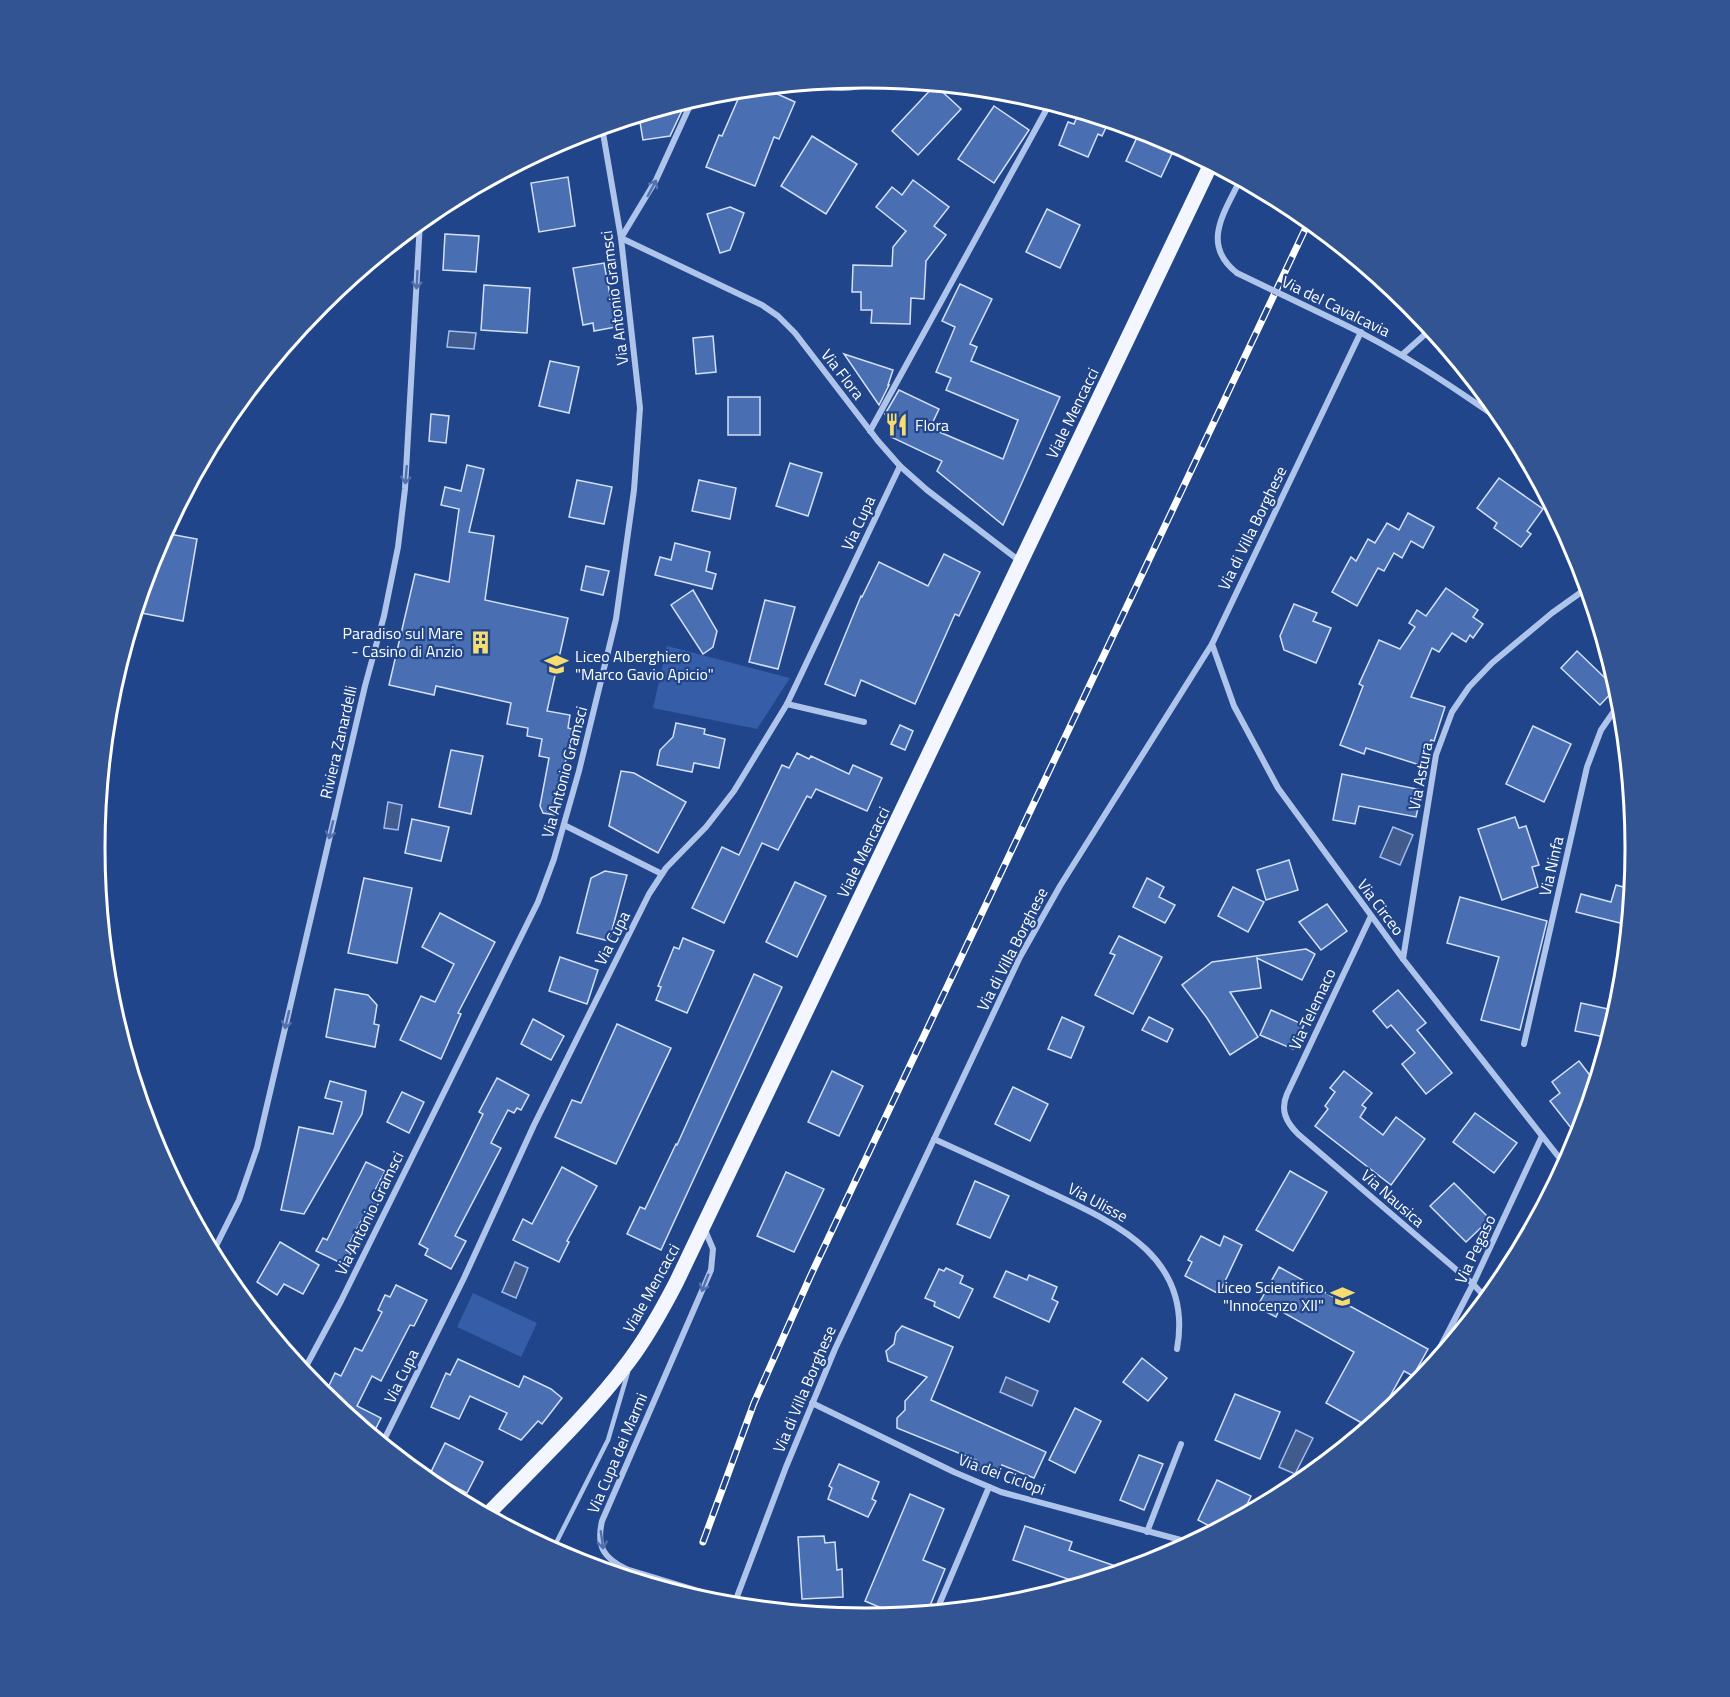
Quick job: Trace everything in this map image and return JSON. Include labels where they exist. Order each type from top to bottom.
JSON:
[{"type":"main road","name":"Viale Mencacci","points":[[491,1510],[590,1407],[632,1358],[666,1302],[704,1228],[1208,171]]},
{"type":"street","points":[[621,238],[656,180],[688,109]]},
{"type":"street","points":[[870,430],[1046,110]]},
{"type":"street","name":"Via Antonio Gramsci","points":[[307,1364],[341,1301],[546,884],[594,715],[616,619],[634,490],[640,408],[621,238],[603,135]]},
{"type":"street","name":"Via del Cavalcavia","points":[[1237,186],[1222,217],[1217,238],[1221,256],[1236,273],[1403,354],[1485,410]]},
{"type":"street","name":"Riviera Zanardelli","points":[[217,1244],[239,1200],[257,1148],[365,686],[384,616],[398,547],[405,480],[419,234]]},
{"type":"street","name":"Via Flora","points":[[621,238],[762,305],[778,316],[795,333],[900,466],[927,490],[1021,562]]},
{"type":"street","name":"Via di Villa Borghese","points":[[739,1598],[812,1403],[1020,957],[1047,908],[1212,644],[1361,332]]},
{"type":"street","points":[[1403,354],[1425,335]]},
{"type":"street","name":"Via Cupa","points":[[385,1437],[465,1278],[534,1125],[649,894],[662,874],[711,822],[735,791],[787,704],[900,466]]},
{"type":"street","name":"Via Astura","points":[[1403,959],[1436,754],[1452,712],[1469,687],[1492,663],[1552,613],[1581,593]]},
{"type":"street","name":"Via Circeo","points":[[1212,644],[1234,706],[1263,764],[1303,825],[1403,959],[1559,1157]]},
{"type":"street","points":[[787,704],[864,722]]},
{"type":"street","name":"Via Ninfa","points":[[1524,1044],[1587,767],[1601,730],[1612,714]]},
{"type":"street","points":[[564,825],[662,874]]},
{"type":"street","name":"Via Telemaco","points":[[1284,1115],[1287,1094],[1371,916]]},
{"type":"street","name":"Via Nausica","points":[[1284,1115],[1298,1134],[1481,1293]]},
{"type":"street","name":"Via Pegaso","points":[[1444,1341],[1473,1284],[1542,1136]]},
{"type":"street","name":"Via Ulisse","points":[[934,1139],[1097,1214],[1133,1237],[1152,1256],[1173,1287],[1180,1315],[1177,1349]]},
{"type":"street","name":"Via Cupa dei Marmi","points":[[676,1585],[626,1569],[615,1563],[603,1549],[600,1540],[602,1521],[711,1270],[713,1249],[704,1228]]},
{"type":"street","name":"Via dei Ciclopi","points":[[812,1403],[989,1487],[1180,1540]]},
{"type":"street","points":[[1147,1532],[1181,1444]]},
{"type":"street","points":[[939,1605],[989,1487]]},
{"type":"lane","points":[[556,1543],[608,1440],[632,1358]]},
{"type":"shaded area","points":[[449,331],[476,333],[474,349],[447,347]]},
{"type":"shaded area","points":[[667,646],[790,678],[757,729],[653,708]]},
{"type":"shaded area","points":[[388,802],[402,805],[398,830],[384,828]]},
{"type":"shaded area","points":[[1393,827],[1413,835],[1400,865],[1380,857]]},
{"type":"shaded area","points":[[515,1262],[528,1268],[516,1298],[502,1292]]},
{"type":"shaded area","points":[[473,1293],[537,1323],[521,1357],[457,1327]]},
{"type":"shaded area","points":[[1006,1377],[1038,1391],[1032,1406],[1000,1392]]},
{"type":"shaded area","points":[[1296,1430],[1313,1438],[1295,1474],[1279,1467]]},
{"type":"building","points":[[929,91],[944,93],[961,109],[918,155],[892,131]]},
{"type":"building","points":[[777,94],[795,102],[779,139],[774,137],[755,186],[706,167],[719,135],[722,136],[738,100]]},
{"type":"building","points":[[994,106],[1029,130],[994,183],[958,159]]},
{"type":"building","points":[[682,111],[670,136],[643,140],[640,123]]},
{"type":"building","points":[[1076,119],[1106,128],[1102,136],[1098,134],[1088,157],[1059,145],[1068,122],[1074,124]]},
{"type":"building","points":[[812,136],[857,164],[826,214],[781,186]]},
{"type":"building","points":[[1136,139],[1172,153],[1161,177],[1126,161]]},
{"type":"building","points":[[568,177],[575,226],[539,232],[531,183]]},
{"type":"building","points":[[913,180],[949,207],[934,226],[946,235],[926,261],[924,299],[911,298],[910,324],[871,323],[872,310],[861,310],[861,292],[852,292],[853,265],[892,266],[893,247],[906,231],[876,207],[892,187],[902,195]]},
{"type":"building","points":[[730,207],[744,213],[730,250],[720,253],[707,214]]},
{"type":"building","points":[[1047,209],[1080,225],[1060,268],[1026,252]]},
{"type":"building","points":[[445,234],[479,236],[476,272],[443,270]]},
{"type":"building","points":[[604,263],[616,327],[594,331],[593,323],[583,325],[573,268]]},
{"type":"building","points":[[960,284],[992,299],[970,344],[977,347],[971,361],[1060,397],[1003,525],[937,471],[942,461],[889,436],[894,427],[885,414],[899,390],[939,409],[930,428],[1003,459],[1018,420],[946,390],[951,378],[936,372],[955,327],[942,321]]},
{"type":"building","points":[[484,285],[530,288],[527,333],[481,330]]},
{"type":"building","points":[[713,336],[716,372],[696,374],[693,338]]},
{"type":"building","points":[[844,354],[893,370],[889,385],[879,405]]},
{"type":"building","points":[[550,361],[579,367],[569,413],[539,406]]},
{"type":"building","points":[[728,397],[760,397],[760,435],[728,435]]},
{"type":"building","points":[[431,414],[449,416],[446,443],[429,441]]},
{"type":"building","points":[[790,463],[822,473],[808,516],[776,506]]},
{"type":"building","name":"Paradiso sul Mare - Casino di Anzio","points":[[467,465],[484,469],[469,532],[494,536],[485,600],[568,618],[547,711],[570,715],[568,728],[572,729],[555,815],[543,813],[540,806],[549,758],[539,756],[542,739],[527,736],[528,728],[507,724],[511,703],[436,686],[434,695],[389,685],[415,574],[449,582],[459,509],[441,505],[445,487],[461,491]]},
{"type":"building","points":[[1499,478],[1543,509],[1527,531],[1531,534],[1521,547],[1494,528],[1497,523],[1477,508]]},
{"type":"building","points":[[577,480],[612,487],[604,524],[569,517]]},
{"type":"building","points":[[699,480],[736,488],[730,519],[692,511]]},
{"type":"building","points":[[1408,513],[1434,527],[1423,548],[1411,541],[1402,558],[1394,553],[1384,571],[1378,568],[1357,606],[1332,592],[1351,557],[1356,561],[1368,539],[1375,543],[1387,523],[1399,530]]},
{"type":"building","points":[[173,535],[197,539],[183,621],[142,613]]},
{"type":"building","points":[[675,543],[710,552],[706,571],[716,574],[712,589],[655,575],[660,557],[671,560]]},
{"type":"building","points":[[944,554],[980,572],[959,616],[955,614],[915,704],[861,680],[855,696],[825,684],[861,596],[879,562],[928,586]]},
{"type":"building","points":[[586,566],[609,571],[603,595],[581,590]]},
{"type":"building","points":[[1446,588],[1478,610],[1473,617],[1483,624],[1473,638],[1470,635],[1466,642],[1452,633],[1439,652],[1432,648],[1411,697],[1445,707],[1423,766],[1366,748],[1364,754],[1340,745],[1363,686],[1359,684],[1379,640],[1400,649],[1415,627],[1409,623],[1417,610],[1426,616]]},
{"type":"building","points":[[693,590],[717,631],[713,647],[703,654],[671,605]]},
{"type":"building","points":[[765,600],[795,607],[778,669],[749,662]]},
{"type":"building","points":[[1294,604],[1317,613],[1313,621],[1331,628],[1316,663],[1284,650],[1280,636]]},
{"type":"building","points":[[1577,651],[1605,676],[1609,696],[1600,705],[1561,668]]},
{"type":"building","points":[[676,723],[705,729],[704,734],[725,739],[719,768],[694,763],[692,772],[657,765],[660,750],[673,737]]},
{"type":"building","points":[[900,725],[913,731],[905,750],[891,744]]},
{"type":"building","points":[[1533,726],[1571,744],[1544,802],[1506,784]]},
{"type":"building","points":[[451,750],[483,756],[471,814],[439,807]]},
{"type":"building","points":[[797,753],[809,759],[811,756],[849,774],[853,765],[882,778],[867,811],[816,789],[811,798],[807,796],[778,850],[762,843],[724,923],[692,908],[722,847],[739,855],[782,765],[789,768]]},
{"type":"building","points":[[621,771],[634,773],[686,802],[658,853],[609,826]]},
{"type":"building","points":[[1342,774],[1422,790],[1416,817],[1359,806],[1355,824],[1333,820]]},
{"type":"building","points":[[1515,817],[1519,828],[1526,826],[1539,865],[1532,867],[1538,887],[1502,900],[1478,829]]},
{"type":"building","points":[[412,819],[449,827],[441,861],[405,853]]},
{"type":"building","points":[[1289,860],[1298,890],[1266,900],[1257,870]]},
{"type":"building","points":[[605,871],[627,875],[609,941],[577,933],[591,878]]},
{"type":"building","points":[[364,878],[412,888],[397,963],[348,953]]},
{"type":"building","points":[[1147,878],[1164,887],[1159,897],[1175,905],[1165,923],[1133,907]]},
{"type":"building","points":[[795,882],[826,896],[797,957],[766,942]]},
{"type":"building","points":[[1616,885],[1623,887],[1620,923],[1576,912],[1581,894],[1611,902]]},
{"type":"building","points":[[1233,887],[1264,902],[1248,932],[1218,916]]},
{"type":"building","points":[[1460,897],[1547,921],[1520,1030],[1481,1020],[1499,957],[1447,943]]},
{"type":"building","points":[[1327,904],[1347,931],[1321,950],[1299,922]]},
{"type":"building","points":[[440,913],[495,942],[458,1013],[461,1014],[441,1059],[400,1040],[421,996],[435,1002],[454,964],[422,947]]},
{"type":"building","points":[[1119,936],[1162,957],[1133,1014],[1095,995],[1115,955],[1110,953]]},
{"type":"building","points":[[683,938],[714,951],[687,1013],[656,1000],[661,987],[658,986],[674,947],[679,949]]},
{"type":"building","points":[[1306,949],[1315,954],[1302,980],[1257,958],[1261,988],[1230,992],[1258,1037],[1230,1055],[1207,1018],[1182,985],[1212,962]]},
{"type":"building","points":[[560,957],[598,970],[587,1004],[549,991]]},
{"type":"building","points":[[754,974],[782,987],[661,1250],[627,1234],[640,1207],[645,1209],[677,1145]]},
{"type":"building","points":[[335,989],[368,995],[377,1005],[374,1024],[379,1025],[375,1047],[326,1037]]},
{"type":"building","points":[[1398,990],[1426,1023],[1417,1030],[1452,1073],[1426,1094],[1402,1064],[1415,1053],[1391,1025],[1387,1028],[1373,1011]]},
{"type":"building","points":[[1581,1003],[1607,1009],[1601,1036],[1575,1031]]},
{"type":"building","points":[[1271,1010],[1304,1025],[1293,1049],[1260,1035]]},
{"type":"building","points":[[1062,1017],[1084,1027],[1071,1058],[1048,1049]]},
{"type":"building","points":[[1149,1017],[1173,1029],[1167,1042],[1142,1030]]},
{"type":"building","points":[[533,1019],[564,1036],[551,1060],[521,1044]]},
{"type":"building","points":[[617,1024],[671,1048],[616,1164],[555,1137],[572,1100],[581,1103]]},
{"type":"building","points":[[1579,1061],[1590,1076],[1571,1128],[1550,1101],[1560,1093],[1552,1082]]},
{"type":"building","points":[[832,1071],[863,1086],[839,1136],[808,1122]]},
{"type":"building","points":[[1344,1071],[1372,1093],[1362,1105],[1366,1108],[1360,1117],[1383,1135],[1396,1117],[1425,1139],[1391,1185],[1315,1126],[1328,1109],[1325,1106],[1335,1092],[1330,1088]]},
{"type":"building","points":[[497,1078],[529,1095],[521,1110],[517,1108],[514,1113],[508,1110],[491,1143],[501,1148],[455,1236],[466,1241],[451,1269],[425,1255],[428,1249],[419,1244],[483,1114],[479,1112]]},
{"type":"building","points":[[330,1081],[366,1091],[362,1114],[304,1214],[281,1210],[299,1127],[333,1134],[342,1102],[325,1098]]},
{"type":"building","points":[[1013,1087],[1048,1104],[1030,1141],[995,1124]]},
{"type":"building","points":[[402,1092],[424,1102],[409,1133],[387,1122]]},
{"type":"building","points":[[1475,1113],[1517,1143],[1494,1173],[1453,1142]]},
{"type":"building","points":[[366,1162],[385,1171],[371,1198],[379,1202],[368,1224],[361,1221],[346,1250],[351,1253],[345,1265],[316,1251],[323,1238],[327,1240]]},
{"type":"building","points":[[562,1167],[597,1186],[567,1241],[569,1242],[559,1262],[513,1240],[523,1219],[532,1224]]},
{"type":"building","points":[[1290,1171],[1327,1192],[1293,1251],[1256,1230]]},
{"type":"building","points":[[786,1172],[824,1189],[794,1252],[757,1236]]},
{"type":"building","points":[[975,1181],[1009,1196],[990,1238],[957,1224]]},
{"type":"building","points":[[1454,1183],[1490,1219],[1466,1242],[1430,1206]]},
{"type":"building","points":[[1201,1236],[1220,1246],[1224,1236],[1242,1245],[1219,1294],[1185,1276],[1192,1262],[1188,1260]]},
{"type":"building","points":[[280,1242],[319,1265],[303,1294],[284,1284],[277,1295],[257,1282]]},
{"type":"building","points":[[1279,1267],[1428,1349],[1415,1372],[1412,1375],[1404,1371],[1389,1398],[1362,1423],[1326,1403],[1354,1352],[1279,1310],[1276,1317],[1257,1307]]},
{"type":"building","points":[[946,1268],[963,1276],[960,1283],[973,1289],[959,1318],[934,1306],[935,1302],[925,1298],[939,1269],[944,1271]]},
{"type":"building","points":[[1006,1271],[1027,1280],[1029,1275],[1057,1287],[1052,1299],[1058,1302],[1049,1322],[994,1297]]},
{"type":"building","points":[[396,1285],[427,1300],[414,1326],[410,1325],[381,1381],[372,1376],[357,1406],[381,1418],[375,1429],[329,1387],[335,1373],[341,1376],[355,1348],[362,1351],[382,1312],[378,1310],[385,1295],[390,1297]]},
{"type":"building","points":[[902,1326],[953,1347],[931,1400],[1046,1452],[1034,1478],[1002,1465],[997,1478],[972,1467],[976,1460],[897,1428],[897,1418],[905,1410],[905,1401],[927,1377],[888,1361],[886,1351],[894,1344],[896,1333]]},
{"type":"building","points":[[1142,1358],[1167,1378],[1148,1401],[1123,1382]]},
{"type":"building","points":[[458,1359],[519,1387],[524,1376],[551,1389],[562,1398],[542,1424],[538,1421],[521,1440],[499,1429],[507,1413],[470,1396],[459,1419],[431,1407],[446,1373],[450,1375]]},
{"type":"building","points":[[1235,1394],[1280,1412],[1260,1459],[1215,1440]]},
{"type":"building","points":[[1075,1408],[1101,1421],[1075,1473],[1049,1460]]},
{"type":"building","points":[[445,1443],[483,1462],[467,1493],[431,1472]]},
{"type":"building","points":[[1139,1455],[1163,1464],[1144,1510],[1120,1500]]},
{"type":"building","points":[[839,1464],[879,1482],[872,1499],[876,1501],[868,1517],[828,1499],[832,1488],[829,1486]]},
{"type":"building","points":[[1217,1480],[1251,1496],[1246,1506],[1209,1526],[1198,1520]]},
{"type":"building","points":[[910,1494],[944,1509],[923,1560],[945,1569],[930,1605],[881,1608],[865,1601]]},
{"type":"building","points":[[1025,1526],[1072,1542],[1069,1550],[1115,1566],[1071,1580],[1013,1560]]},
{"type":"building","points":[[824,1536],[825,1543],[835,1542],[837,1570],[842,1569],[843,1597],[802,1599],[798,1537]]},
{"type":"railway","points":[[703,1542],[754,1403],[810,1277],[1305,230]]},
{"type":"place","name":"Flora","points":[[897,425]]},
{"type":"place","name":"Paradiso sul Mare - Casino di Anzio","points":[[481,642]]},
{"type":"place","name":"Liceo Alberghiero \"Marco Gavio Apicio\"","points":[[557,665]]},
{"type":"place","name":"Liceo Scientifico \"Innocenzo XII\"","points":[[1342,1296]]}]
